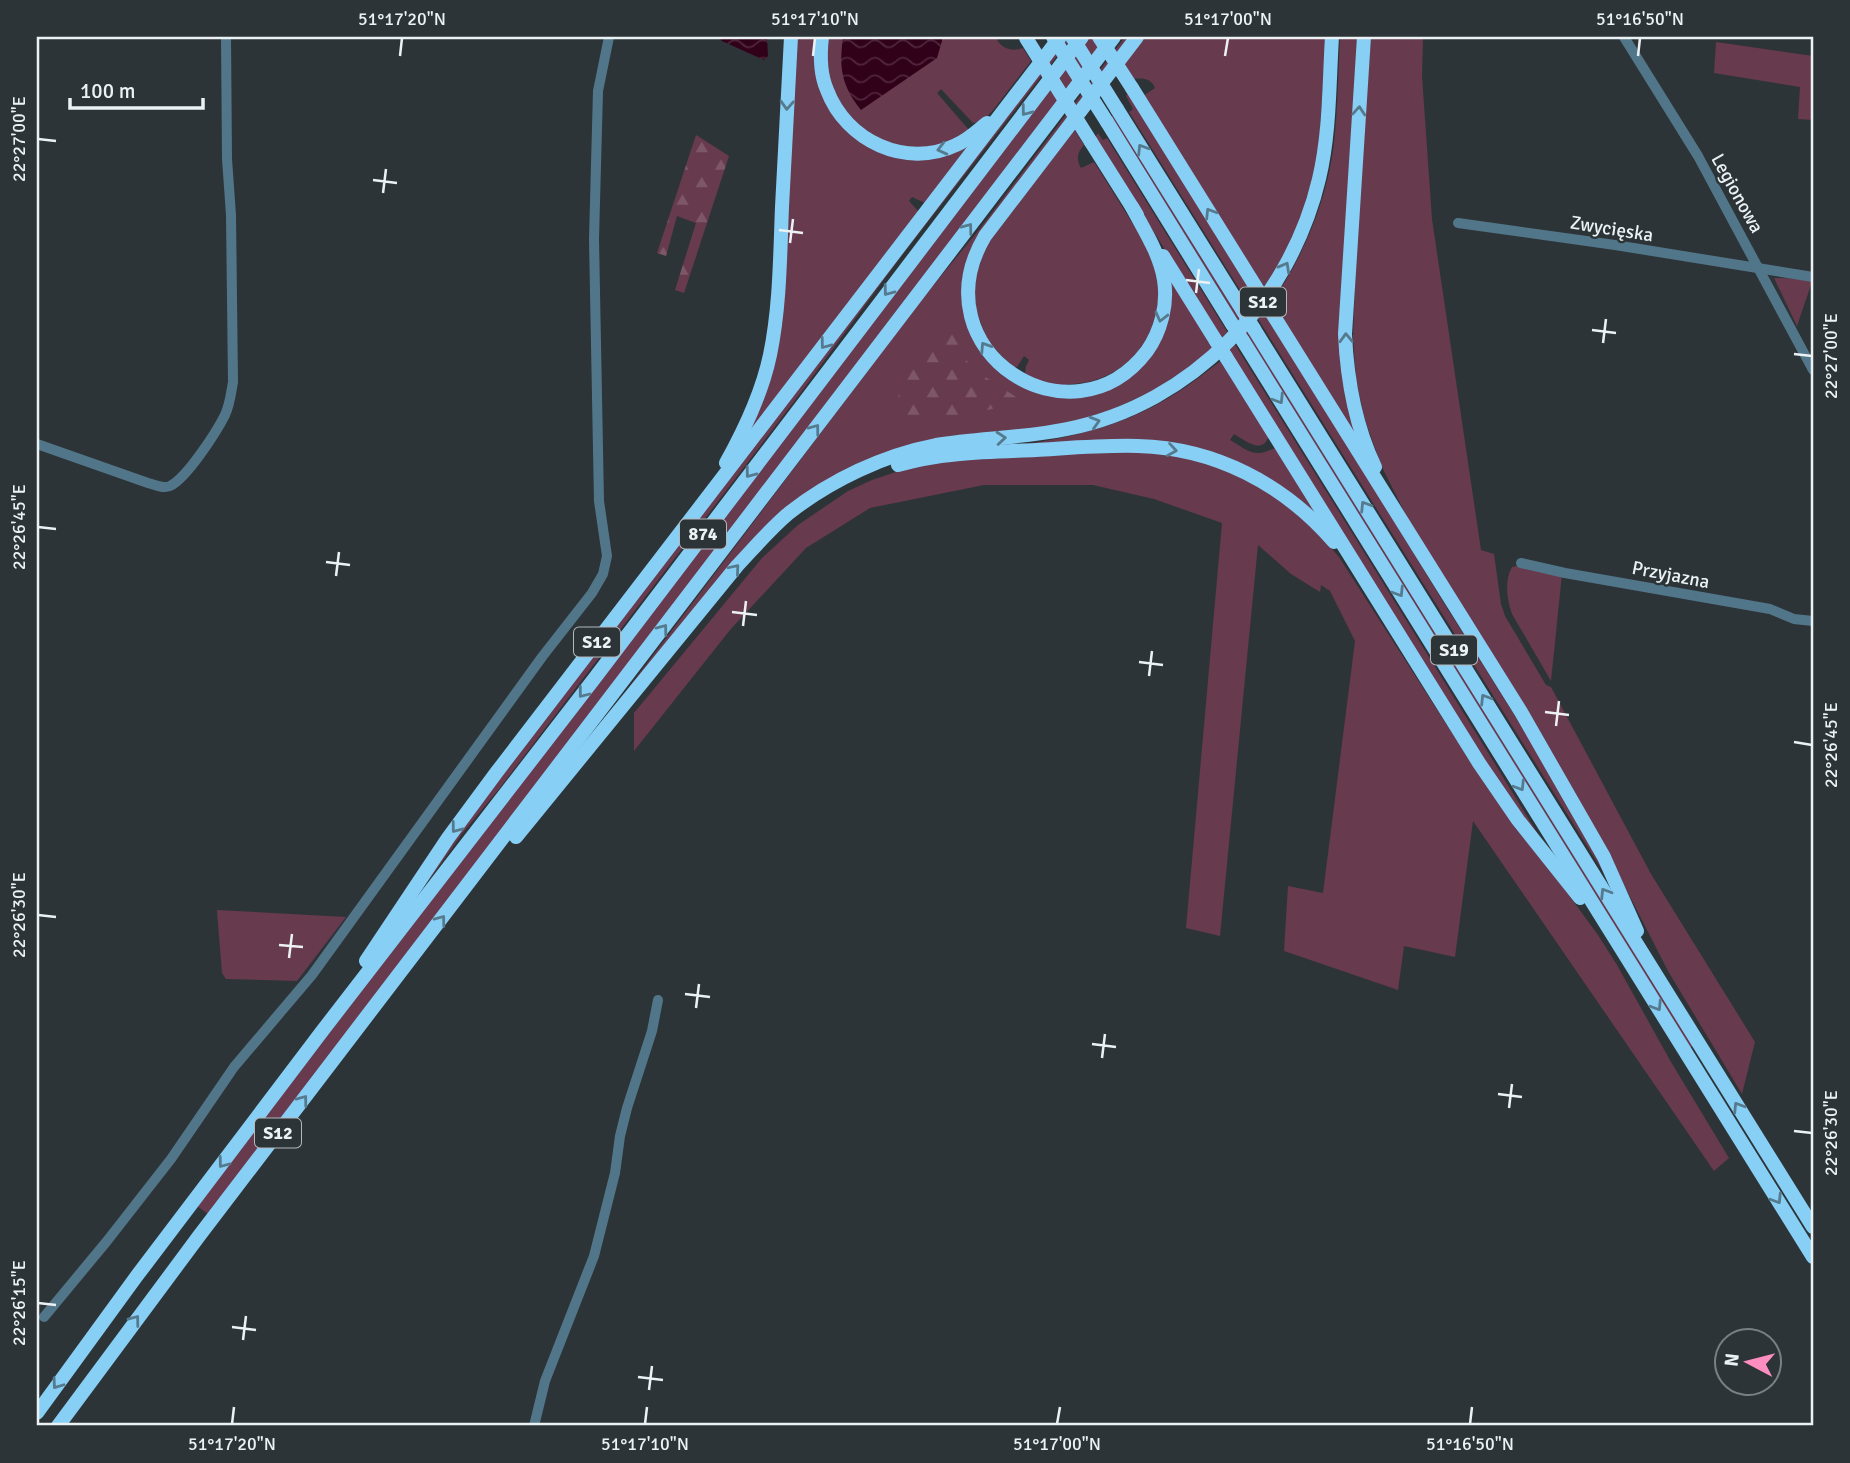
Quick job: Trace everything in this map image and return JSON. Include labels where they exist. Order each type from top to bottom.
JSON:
[{"type":"highway","name":"S12","points":[[37,1413],[129,1286],[323,1030],[366,960],[448,838],[697,511],[730,455],[751,414],[770,356],[778,288],[791,37]]},
{"type":"highway","points":[[822,37],[823,76],[826,89],[838,112],[854,130],[895,151],[926,153],[954,146],[977,132],[1016,96]]},
{"type":"highway","points":[[1026,37],[1501,796],[1621,948]]},
{"type":"highway","name":"S19","points":[[1054,37],[1813,1257]]},
{"type":"highway","points":[[697,511],[1060,37]]},
{"type":"highway","name":"S19","points":[[1072,37],[1813,1227]]},
{"type":"highway","name":"874","points":[[323,1030],[1082,37]]},
{"type":"highway","points":[[1099,37],[1521,712],[1588,826],[1626,904],[1654,971]]},
{"type":"highway","name":"874","points":[[461,893],[1114,37]]},
{"type":"highway","points":[[1132,207],[1160,264],[1164,281],[1163,313],[1148,349],[1139,360],[1116,378],[1083,390],[1061,391],[1038,386],[1007,371],[982,345],[971,319],[967,292],[972,263],[985,236],[1137,37]]},
{"type":"highway","name":"S12","points":[[821,491],[872,465],[915,450],[1052,432],[1106,419],[1162,393],[1212,357],[1269,294],[1289,261],[1308,219],[1325,148],[1332,37]]},
{"type":"highway","points":[[1364,37],[1347,292],[1347,364],[1356,414],[1369,452],[1401,518]]},
{"type":"highway","points":[[461,893],[491,867],[752,550],[788,514],[821,491],[877,471],[937,456],[1125,446],[1174,450],[1209,458],[1240,469],[1278,491],[1322,528],[1370,587]]},
{"type":"highway","name":"S12","points":[[58,1426],[130,1326],[461,893]]},
{"type":"street","points":[[37,444],[165,487],[176,481],[191,465],[225,414],[233,382],[226,37]]},
{"type":"street","points":[[44,1317],[171,1159],[234,1067],[312,975],[542,657],[592,593],[603,574],[607,556],[599,500],[594,239],[598,91],[609,37]]},
{"type":"street","name":"Legionowa","points":[[1624,37],[1698,156],[1813,370]]},
{"type":"street","name":"Zwycięska","points":[[1458,223],[1813,277]]},
{"type":"street","name":"Przyjazna","points":[[1521,563],[1770,609],[1794,619],[1813,621]]},
{"type":"street","points":[[534,1426],[545,1381],[594,1256],[615,1173],[626,1108],[652,1031],[658,1000]]},
{"type":"green space","points":[[796,37],[818,37],[819,82],[879,151],[970,143],[925,203],[912,197],[909,201],[919,212],[747,439],[764,396]]},
{"type":"green space","points":[[828,37],[1001,37],[997,40],[1002,46],[1012,50],[1023,48],[1031,61],[982,122],[973,123],[941,89],[937,93],[969,130],[951,142],[913,148],[877,137],[847,114],[836,98],[829,80]]},
{"type":"green space","points":[[1064,37],[1072,37],[902,255],[799,395],[427,883],[459,830]]},
{"type":"green space","points":[[1089,37],[1108,37],[208,1214],[197,1206]]},
{"type":"green space","points":[[1125,37],[1133,37],[972,250],[964,278],[963,298],[972,336],[990,361],[1077,395],[1151,351],[1169,274],[1213,348],[1151,392],[1100,415],[1052,427],[950,437],[796,501],[608,715],[918,304],[978,231]]},
{"type":"green space","points":[[1144,37],[1326,37],[1316,166],[1297,230],[1285,256],[1262,289],[1143,96],[1155,88],[1146,79],[1133,79],[1123,64]]},
{"type":"green space","points":[[1340,37],[1361,37],[1342,301],[1361,449],[1273,306],[1305,244],[1325,189],[1335,137]]},
{"type":"green space","points":[[1371,37],[1423,37],[1422,76],[1432,219],[1481,550],[1494,554],[1505,616],[1546,685],[1551,687],[1651,874],[1755,1042],[1742,1094],[1668,971],[1598,834],[1407,517],[1381,465],[1365,420],[1356,380],[1353,337],[1358,209]]},
{"type":"green space","points":[[1716,42],[1813,56],[1813,120],[1798,119],[1800,87],[1714,73]]},
{"type":"green space","points":[[1129,91],[1569,802],[1617,894],[1129,112],[1133,109],[1126,96]]},
{"type":"green space","points":[[1114,114],[1694,1045],[1690,1048],[1111,117]]},
{"type":"green space","points":[[1074,129],[1084,145],[1078,156],[1081,168],[1094,162],[1150,252],[1158,285],[1157,307],[1152,327],[1142,345],[1113,373],[1093,381],[1057,385],[1025,374],[1029,360],[1024,356],[1014,368],[988,342],[976,310],[974,282],[986,246]]},
{"type":"green space","points":[[1098,133],[1103,140],[1107,138],[1549,852],[1500,790],[1095,137]]},
{"type":"green space","points":[[696,135],[729,156],[684,293],[675,290],[696,223],[677,216],[666,256],[657,253]]},
{"type":"green space","points":[[1774,278],[1813,279],[1797,326]]},
{"type":"green space","points":[[944,325],[955,328],[966,360],[981,374],[1022,401],[954,419],[906,424],[901,413],[897,384],[922,346],[934,331]]},
{"type":"green space","points":[[1221,361],[1269,436],[1266,442],[1258,446],[1234,434],[1230,440],[1255,453],[1277,448],[1322,520],[1222,458],[1021,445],[1083,433],[1141,413],[1184,388]]},
{"type":"green space","points":[[1119,451],[1186,458],[1242,477],[1268,491],[1292,509],[1339,557],[1466,755],[1617,965],[1729,1158],[1714,1171],[1473,821],[1455,957],[1404,946],[1398,990],[1284,951],[1288,886],[1323,893],[1355,641],[1330,591],[1321,585],[1320,592],[1291,574],[1258,545],[1220,936],[1186,928],[1222,523],[1154,499],[1093,485],[984,485],[870,508],[806,548],[730,630],[634,751],[634,713],[762,558],[798,525],[848,491],[911,467],[946,460]]},
{"type":"green space","points":[[1512,567],[1562,574],[1551,681],[1510,609],[1508,578]]},
{"type":"green space","points":[[217,910],[346,917],[297,981],[226,979],[222,973]]},
{"type":"water","points":[[718,37],[767,37],[768,56],[764,60]]},
{"type":"water","points":[[843,37],[942,37],[942,41],[937,58],[861,110],[849,92],[843,76]]}]
